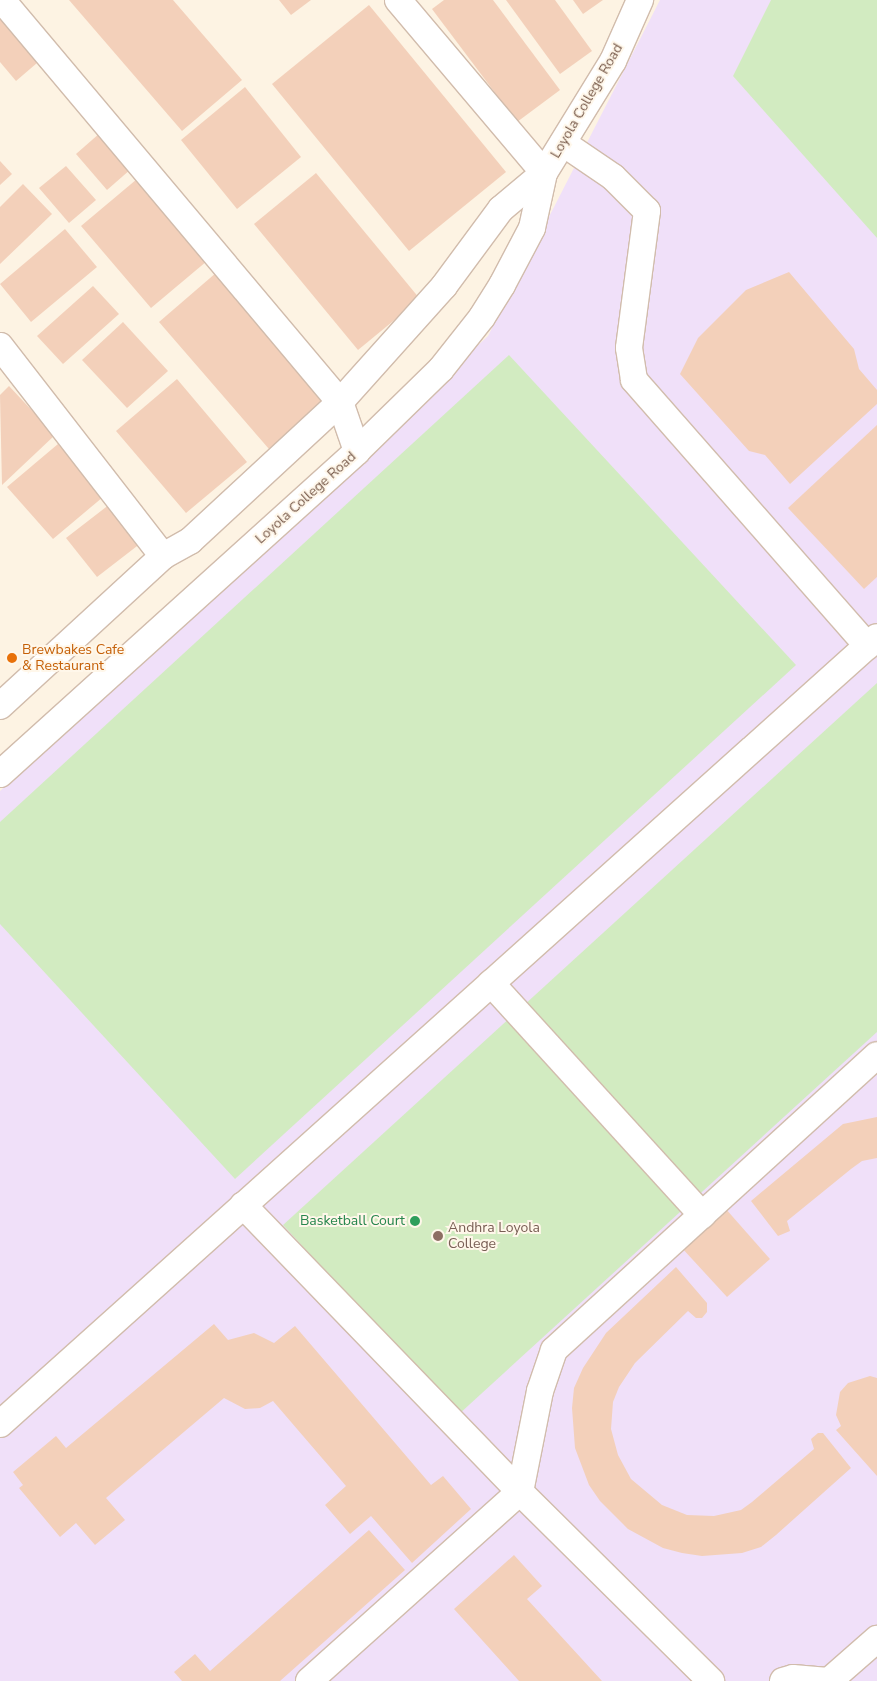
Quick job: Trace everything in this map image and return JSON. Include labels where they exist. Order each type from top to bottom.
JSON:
[{"type":"street","points":[[2,0],[340,402],[357,452]]},
{"type":"street","points":[[398,0],[544,173]]},
{"type":"street","name":"Loyola College Road","points":[[0,706],[163,556],[190,541],[340,402],[444,286],[501,209],[544,173],[613,61],[640,0]]},
{"type":"street","points":[[0,1424],[872,642],[634,380],[629,348],[646,211],[613,177],[563,143]]},
{"type":"street","name":"Loyola College Road","points":[[0,774],[357,452],[441,369],[482,317],[532,228],[544,173]]},
{"type":"street","points":[[0,346],[163,556]]},
{"type":"street","points":[[491,983],[702,1215]]},
{"type":"street","points":[[309,1681],[520,1492],[540,1390],[554,1350],[877,1055]]},
{"type":"street","points":[[243,1205],[520,1492],[711,1681]]},
{"type":"street","points":[[783,1681],[793,1678],[828,1681],[877,1639]]},
{"type":"shaded area","name":"Andhra Loyola College","points":[[660,0],[877,0],[877,1681],[0,1681],[0,791],[488,336]]},
{"type":"green space","points":[[771,0],[877,0],[877,238],[733,76]]},
{"type":"green space","points":[[509,355],[796,665],[235,1179],[0,924],[0,822]]},
{"type":"green space","points":[[877,683],[877,1032],[458,1415],[283,1225]]},
{"type":"building","points":[[69,0],[173,0],[242,80],[182,131]]},
{"type":"building","points":[[279,0],[311,0],[291,15]]},
{"type":"building","points":[[444,0],[493,0],[560,90],[517,122],[432,9]]},
{"type":"building","points":[[506,0],[555,0],[592,51],[560,74]]},
{"type":"building","points":[[573,0],[603,0],[583,14]]},
{"type":"building","points":[[0,4],[44,57],[16,81],[0,62]]},
{"type":"building","points":[[369,5],[506,172],[409,251],[272,84]]},
{"type":"building","points":[[245,87],[301,157],[237,209],[181,140]]},
{"type":"building","points":[[100,133],[131,169],[107,190],[76,154]]},
{"type":"building","points":[[0,161],[12,174],[0,185]]},
{"type":"building","points":[[66,166],[96,200],[69,223],[39,188]]},
{"type":"building","points":[[316,173],[420,299],[358,350],[254,224]]},
{"type":"building","points":[[137,179],[207,261],[151,308],[81,226]]},
{"type":"building","points":[[23,184],[52,214],[0,264],[0,207]]},
{"type":"building","points":[[65,229],[97,267],[31,322],[0,284]]},
{"type":"building","points":[[217,272],[327,399],[269,449],[159,322]]},
{"type":"building","points":[[789,272],[854,349],[859,369],[877,390],[877,404],[790,484],[765,455],[749,451],[680,374],[698,338],[746,290]]},
{"type":"building","points":[[93,286],[119,314],[63,364],[37,336]]},
{"type":"building","points":[[123,322],[168,371],[127,408],[82,360]]},
{"type":"building","points":[[177,379],[247,462],[186,513],[116,431]]},
{"type":"building","points":[[9,386],[55,435],[2,485],[0,395]]},
{"type":"building","points":[[877,425],[877,577],[864,589],[788,508]]},
{"type":"building","points":[[58,444],[103,497],[53,539],[7,487]]},
{"type":"building","points":[[110,504],[141,543],[97,577],[66,538]]},
{"type":"building","points":[[877,1117],[877,1158],[862,1161],[851,1169],[787,1221],[790,1231],[778,1236],[751,1201],[843,1124]]},
{"type":"building","points":[[725,1208],[770,1259],[727,1297],[681,1247]]},
{"type":"building","points":[[676,1267],[707,1303],[707,1312],[702,1318],[696,1318],[688,1311],[635,1363],[619,1387],[613,1402],[611,1429],[618,1455],[631,1479],[662,1505],[687,1515],[714,1516],[741,1510],[752,1502],[814,1449],[811,1439],[818,1433],[823,1433],[851,1468],[761,1547],[742,1553],[702,1556],[682,1553],[663,1548],[628,1529],[600,1501],[589,1485],[575,1448],[572,1408],[574,1388],[583,1368],[606,1333]]},
{"type":"building","points":[[214,1324],[228,1340],[254,1333],[274,1343],[295,1326],[431,1485],[443,1476],[471,1509],[412,1563],[371,1516],[350,1534],[325,1505],[346,1486],[273,1401],[260,1408],[245,1409],[224,1398],[106,1498],[125,1520],[95,1545],[76,1523],[60,1537],[19,1488],[23,1485],[13,1472],[56,1436],[66,1448]]},
{"type":"building","points":[[870,1376],[877,1378],[877,1476],[836,1430],[841,1426],[836,1415],[840,1392],[848,1383]]},
{"type":"building","points":[[369,1530],[405,1570],[280,1681],[182,1681],[174,1672],[195,1654],[210,1671]]},
{"type":"building","points":[[514,1555],[542,1586],[527,1599],[602,1681],[519,1681],[454,1609]]},
{"type":"place","name":"Brewbakes Cafe & Restaurant","points":[[12,658]]},
{"type":"place","name":"Basketball Court","points":[[415,1221]]},
{"type":"place","name":"Andhra Loyola College","points":[[438,1236]]}]
